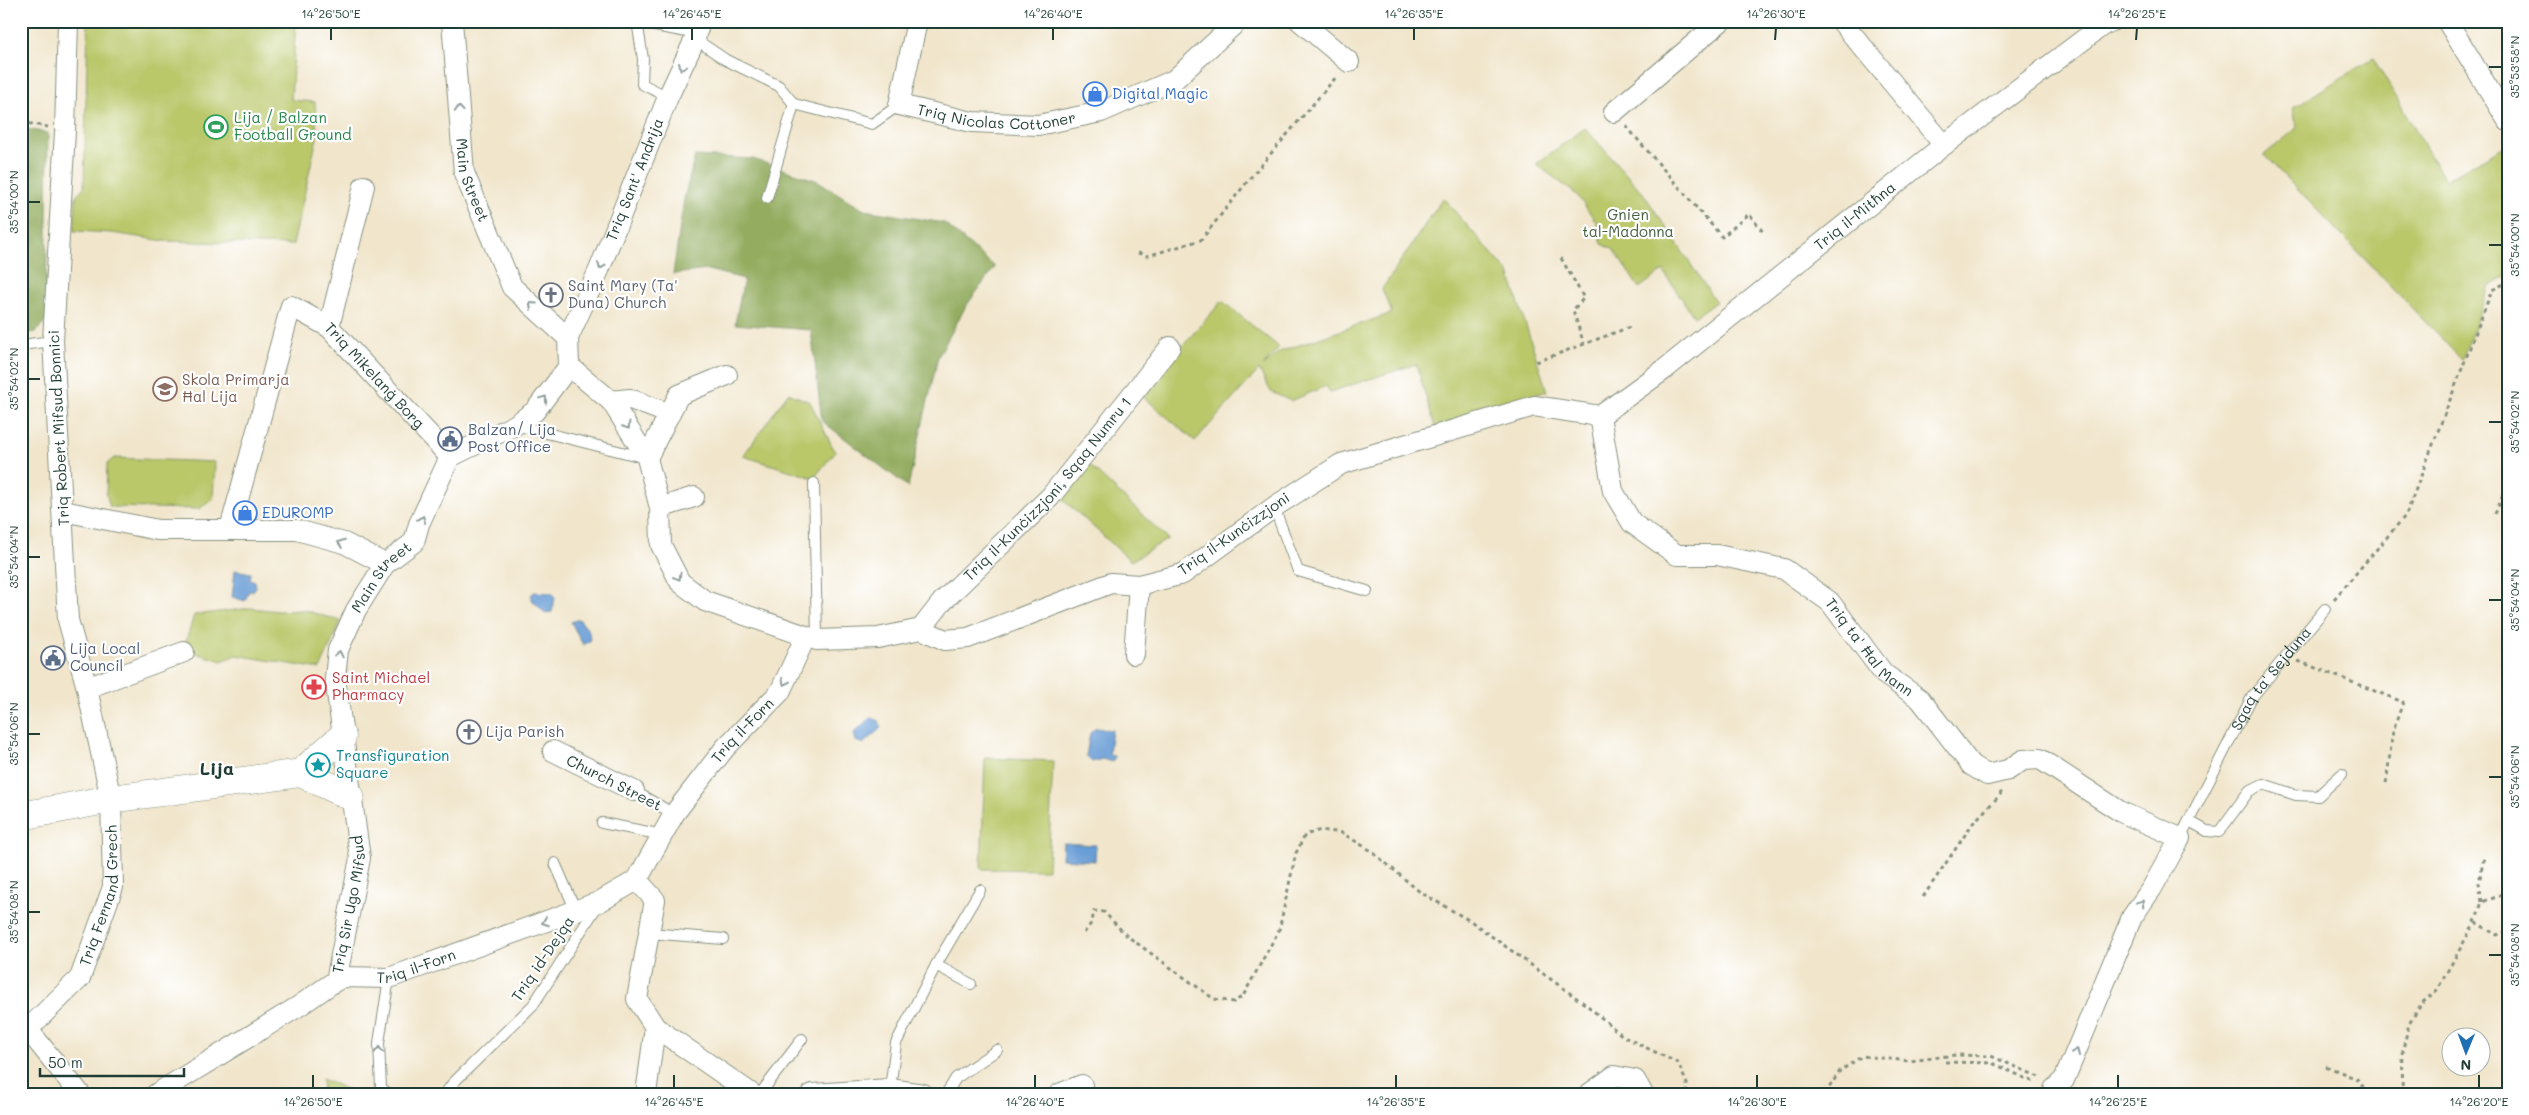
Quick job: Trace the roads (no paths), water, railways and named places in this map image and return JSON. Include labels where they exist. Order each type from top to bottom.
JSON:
[{"type":"street","name":"Triq Robert Mifsud Bonnici","points":[[68,21],[66,131],[53,341],[68,620],[87,688],[111,799]]},
{"type":"street","name":"Main Street","points":[[452,21],[464,172],[512,287],[568,338]]},
{"type":"street","points":[[654,21],[697,30]]},
{"type":"street","points":[[899,105],[917,21]]},
{"type":"street","name":"Triq Nicolas Cottoner","points":[[899,105],[972,122],[1038,125],[1101,112],[1174,80],[1238,21]]},
{"type":"street","points":[[1300,21],[1349,62]]},
{"type":"street","points":[[1614,112],[1721,21]]},
{"type":"street","points":[[1842,21],[1944,145]]},
{"type":"street","points":[[2447,21],[2508,121]]},
{"type":"street","name":"Triq il-Mitħna","points":[[1600,416],[1665,369],[1944,145],[2104,22]]},
{"type":"street","name":"Triq Sant' Andrija","points":[[568,338],[599,270],[697,30]]},
{"type":"street","points":[[329,327],[364,186]]},
{"type":"street","name":"Triq Mikelanġ Borg","points":[[230,529],[291,306],[329,327],[450,457]]},
{"type":"street","points":[[450,457],[515,425],[535,411],[569,366],[568,338]]},
{"type":"street","name":"Triq il-Kunċizzjoni, Sqaq Numru 1","points":[[921,629],[942,602],[1050,497],[1170,346]]},
{"type":"street","points":[[569,366],[611,401],[647,458],[660,508],[661,544],[680,582],[705,601],[811,639],[878,638],[921,629]]},
{"type":"street","points":[[647,458],[679,396],[727,375]]},
{"type":"street","points":[[611,401],[630,399],[670,414]]},
{"type":"street","name":"Triq il-Kunċizzjoni","points":[[921,629],[945,640],[968,638],[1111,583],[1140,585],[1183,574],[1274,507],[1341,464],[1534,406],[1600,416]]},
{"type":"street","name":"Triq ta' Ħal Mann","points":[[1600,416],[1613,491],[1632,523],[1677,555],[1717,555],[1784,569],[1830,602],[1884,674],[1920,699],[1970,765],[1987,774],[2008,770],[2023,760],[2040,759],[2121,812],[2180,838]]},
{"type":"street","name":"Main Street","points":[[342,737],[335,678],[338,650],[356,610],[385,564],[414,542],[450,457]]},
{"type":"street","points":[[660,508],[694,497]]},
{"type":"street","points":[[63,511],[158,530],[297,530],[344,543],[385,564]]},
{"type":"street","points":[[1134,654],[1140,585]]},
{"type":"street","name":"Triq il-Forn","points":[[336,981],[341,977],[389,978],[600,902],[637,880],[674,814],[725,748],[780,692],[811,639]]},
{"type":"street","points":[[87,688],[184,652]]},
{"type":"street","points":[[302,773],[342,737]]},
{"type":"street","name":"Triq Sir Ugo Mifsud","points":[[156,1094],[299,1006],[336,981],[360,858],[342,737]]},
{"type":"street","name":"Church Street","points":[[553,751],[634,791]]},
{"type":"street","points":[[24,813],[302,773],[350,796]]},
{"type":"street","name":"Triq Fernand Grech","points":[[25,1025],[80,978],[113,887],[111,799]]},
{"type":"street","name":"Sqaq ta' Sejduna","points":[[2052,1087],[2064,1080],[2132,917],[2152,888],[2180,838]]},
{"type":"street","points":[[637,880],[655,900],[637,999],[655,1027],[752,1094]]},
{"type":"street","points":[[25,1025],[80,1094]]},
{"type":"street","points":[[646,1094],[655,1027]]},
{"type":"street","points":[[1589,1094],[1614,1076],[1635,1080],[1643,1094]]},
{"type":"street","points":[[1059,1094],[1082,1085]]},
{"type":"street","points":[[812,1094],[890,1089],[923,1094]]},
{"type":"lane","points":[[637,21],[643,59],[642,84],[668,98]]},
{"type":"lane","points":[[697,30],[726,60],[779,86],[794,104],[768,198]]},
{"type":"lane","name":"Triq Nicolas Cottoner","points":[[794,104],[872,124],[899,105]]},
{"type":"lane","points":[[21,345],[53,341]]},
{"type":"lane","points":[[515,425],[647,458]]},
{"type":"lane","points":[[811,639],[814,483]]},
{"type":"lane","points":[[1274,507],[1298,571],[1367,591]]},
{"type":"lane","name":"Sqaq ta' Sejduna","points":[[2180,838],[2252,697],[2325,610]]},
{"type":"lane","points":[[2189,820],[2207,831],[2219,832],[2248,791],[2263,784],[2296,795],[2318,796],[2342,774]]},
{"type":"lane","name":"Church Street","points":[[634,791],[674,814]]},
{"type":"lane","points":[[602,822],[663,835]]},
{"type":"lane","points":[[555,863],[576,911]]},
{"type":"lane","points":[[890,1089],[896,1043],[936,965],[980,890]]},
{"type":"lane","name":"Triq id-Dejqa","points":[[445,1094],[453,1083],[533,1005],[600,902]]},
{"type":"lane","points":[[649,933],[723,939]]},
{"type":"lane","points":[[936,965],[971,984]]},
{"type":"lane","points":[[389,978],[379,1043],[381,1088],[389,1094]]},
{"type":"lane","points":[[760,1094],[802,1038]]},
{"type":"lane","points":[[946,1094],[956,1078],[997,1050]]},
{"type":"water","points":[[235,570],[251,573],[250,579],[255,581],[256,587],[253,591],[249,591],[245,601],[232,597]]},
{"type":"water","points":[[534,592],[552,593],[555,598],[552,612],[545,613],[532,600],[531,595]]},
{"type":"water","points":[[579,619],[589,631],[590,641],[583,645],[571,622]]},
{"type":"water","points":[[871,717],[879,721],[881,728],[863,744],[856,741],[854,733]]},
{"type":"water","points":[[1096,728],[1112,730],[1109,753],[1115,757],[1112,762],[1102,759],[1092,762],[1086,756],[1090,733]]},
{"type":"water","points":[[1063,843],[1096,845],[1095,861],[1062,859]]},
{"type":"place","name":"Digital Magic","points":[[1095,94]]},
{"type":"place","name":"Lija / Balzan Football Ground","points":[[216,127]]},
{"type":"place","name":"Saint Mary (Ta' Duna) Church","points":[[551,295]]},
{"type":"place","name":"Skola Primarja Ħal Lija","points":[[165,389]]},
{"type":"place","name":"Balzan/ Lija Post Office","points":[[450,439]]},
{"type":"place","name":"EDUROMP","points":[[245,513]]},
{"type":"place","name":"Lija Local Council","points":[[53,658]]},
{"type":"place","name":"Saint Michael Pharmacy","points":[[314,687]]},
{"type":"place","name":"Lija Parish","points":[[469,732]]},
{"type":"place","name":"Transfiguration Square","points":[[318,765]]},
{"type":"district","name":"Lija","points":[[217,769]]},
{"type":"park label","name":"Gnien tal-Madonna","points":[[1628,224]]}]
